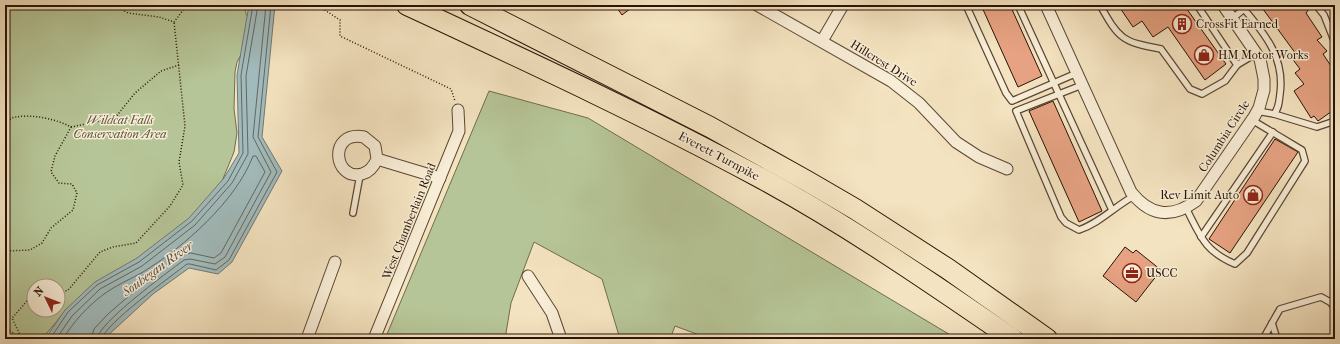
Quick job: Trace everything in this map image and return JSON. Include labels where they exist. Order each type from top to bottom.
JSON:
[{"type":"highway","name":"Everett Turnpike","points":[[407,5],[619,104],[759,177],[901,262],[1013,339]]},
{"type":"highway","name":"Everett Turnpike","points":[[470,5],[710,128],[807,181],[855,209],[948,269],[1047,339]]},
{"type":"street","name":"Hillcrest Drive","points":[[757,5],[901,87],[919,102],[956,142],[979,157],[1007,169]]},
{"type":"street","points":[[822,42],[843,5]]},
{"type":"street","name":"Columbia Circle","points":[[1046,5],[1124,179],[1134,196],[1146,207],[1167,213],[1186,208],[1196,201],[1254,116],[1263,98],[1264,79],[1257,53],[1223,5]]},
{"type":"street","name":"West Chamberlain Road","points":[[374,339],[459,131],[458,110]]},
{"type":"street","points":[[351,137],[364,137],[375,146],[377,159],[371,170],[360,175],[348,172],[340,164],[338,151],[345,140],[351,137]]},
{"type":"street","points":[[377,159],[440,178]]},
{"type":"street","points":[[307,339],[335,262]]},
{"type":"street","points":[[528,276],[552,313],[561,339]]},
{"type":"lane","points":[[966,5],[1006,93],[1012,101],[1061,217],[1066,223],[1079,230],[1090,226],[1134,196]]},
{"type":"lane","points":[[1018,5],[1112,210]]},
{"type":"lane","points":[[1100,5],[1113,28],[1122,37],[1133,44],[1161,49],[1190,90],[1195,93],[1202,94],[1225,81],[1237,65],[1257,53]]},
{"type":"lane","points":[[1197,5],[1237,65]]},
{"type":"lane","points":[[1233,18],[1250,5]]},
{"type":"lane","points":[[1316,5],[1324,15],[1335,43]]},
{"type":"lane","points":[[1244,9],[1264,33],[1279,61],[1282,81],[1278,108],[1274,114]]},
{"type":"lane","points":[[1012,101],[1077,73]]},
{"type":"lane","points":[[1016,111],[1082,85]]},
{"type":"lane","points":[[1254,116],[1274,114],[1316,127],[1335,121]]},
{"type":"lane","points":[[1186,208],[1206,246],[1221,258],[1235,264],[1247,253],[1305,161],[1302,150],[1273,132],[1254,116]]},
{"type":"lane","points":[[1201,237],[1273,132]]},
{"type":"lane","points":[[353,213],[360,175]]},
{"type":"lane","points":[[1263,339],[1280,309],[1321,297],[1330,302],[1335,308]]},
{"type":"lane","points":[[1272,323],[1277,339]]},
{"type":"path","points":[[114,5],[128,13],[159,17],[174,22]]},
{"type":"path","points":[[66,291],[100,252],[113,247],[136,243],[170,206],[183,184],[179,162],[185,126],[174,22],[187,5]]},
{"type":"path","points":[[317,5],[340,20],[340,36],[451,89],[458,110]]},
{"type":"path","points":[[5,123],[14,117],[32,117],[62,122],[71,127],[114,118],[135,93],[161,71],[179,65]]},
{"type":"path","points":[[5,251],[30,250],[42,243],[51,228],[73,210],[77,192],[72,184],[59,183],[51,172],[55,156],[71,127]]},
{"type":"path","points":[[22,339],[12,318],[26,302]]},
{"type":"path","points":[[5,327],[22,339]]},
{"type":"green space","name":"Wildcat Falls Conservation Area","points":[[5,5],[245,5],[246,14],[250,20],[242,53],[237,62],[235,72],[234,109],[237,133],[234,152],[220,186],[195,218],[66,312],[66,278],[26,278],[26,318],[60,318],[42,339],[5,339]]},
{"type":"green space","points":[[489,91],[588,118],[957,339],[710,339],[675,326],[670,339],[620,339],[602,279],[534,242],[511,303],[505,339],[385,339]]},
{"type":"water","name":"Souhegan River","points":[[249,5],[275,5],[262,137],[282,171],[232,262],[218,274],[189,268],[153,294],[104,339],[45,339],[59,318],[66,318],[66,309],[95,282],[137,258],[189,218],[224,178],[239,153],[237,75]]},
{"type":"building","points":[[615,5],[635,5],[622,15]]},
{"type":"building","points":[[981,5],[1010,5],[1042,76],[1018,87]]},
{"type":"building","points":[[1118,5],[1184,5],[1226,64],[1205,80],[1168,27],[1153,37],[1142,21],[1133,27]]},
{"type":"building","points":[[1260,5],[1312,5],[1306,13],[1322,37],[1317,40],[1327,51],[1323,54],[1335,72],[1335,109],[1318,121],[1314,116],[1311,118],[1294,91],[1304,84],[1295,73],[1300,69],[1291,57],[1296,54]]},
{"type":"building","points":[[1053,101],[1102,211],[1079,222],[1029,111]]},
{"type":"building","name":"Rev Limit Auto","points":[[1275,139],[1298,152],[1230,253],[1209,239]]},
{"type":"building","name":"USCC","points":[[1125,247],[1133,253],[1136,250],[1161,270],[1136,302],[1103,276]]},
{"type":"place","name":"CrossFit Earned","points":[[1182,24]]},
{"type":"place","name":"HM Motor Works","points":[[1204,55]]},
{"type":"place","name":"Rev Limit Auto","points":[[1253,195]]},
{"type":"place","name":"USCC","points":[[1132,273]]}]
